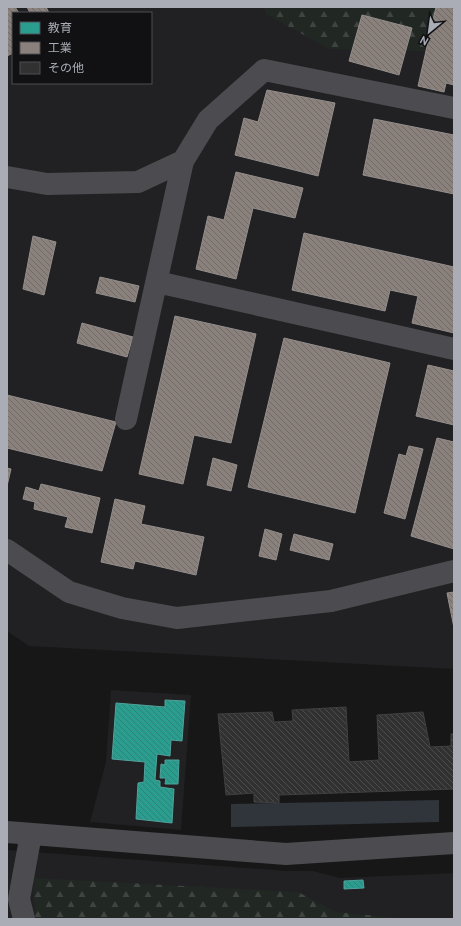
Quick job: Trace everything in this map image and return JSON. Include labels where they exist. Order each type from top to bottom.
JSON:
[{"type":"street","points":[[126,419],[183,161],[208,120],[264,70],[454,108]]},
{"type":"street","points":[[7,177],[47,184],[138,182],[183,161]]},
{"type":"street","points":[[157,282],[454,349]]},
{"type":"street","points":[[7,550],[69,592],[122,608],[177,618],[331,600],[454,571]]},
{"type":"street","points":[[7,832],[286,854],[454,843]]},
{"type":"street","points":[[24,919],[19,899],[31,834]]},
{"type":"shaded area","points":[[7,7],[454,7],[454,669],[29,646],[7,631]]},
{"type":"shaded area","points":[[111,690],[191,695],[181,830],[90,822],[106,762]]},
{"type":"shaded area","points":[[439,800],[439,822],[231,827],[231,804]]},
{"type":"shaded area","points":[[7,850],[287,871],[313,871],[340,878],[454,873],[454,919],[7,919]]},
{"type":"green space","points":[[264,7],[454,7],[454,52],[329,49],[266,14]]},
{"type":"green space","points":[[33,878],[298,892],[336,912],[408,919],[35,919]]},
{"type":"building: 教育","points":[[165,700],[185,701],[182,741],[171,740],[170,756],[157,754],[155,780],[160,781],[160,787],[174,789],[172,823],[136,819],[138,783],[144,782],[145,762],[112,759],[116,703],[165,707]]},
{"type":"building: 教育","points":[[165,760],[179,760],[178,784],[165,784],[166,778],[160,778],[161,764],[165,765]]},
{"type":"building: 教育","points":[[363,880],[364,888],[344,889],[344,881]]},
{"type":"building: 工業","points":[[7,7],[15,7],[18,12],[12,12],[12,54],[7,56]]},
{"type":"building: 工業","points":[[27,7],[46,7],[48,12],[30,12]]},
{"type":"building: 工業","points":[[436,7],[454,7],[454,85],[446,83],[444,92],[418,86]]},
{"type":"building: 工業","points":[[362,15],[412,28],[399,75],[349,61]]},
{"type":"building: 工業","points":[[267,90],[335,103],[318,176],[235,155],[244,118],[258,122]]},
{"type":"building: 工業","points":[[374,119],[454,135],[454,194],[363,175]]},
{"type":"building: 工業","points":[[236,172],[303,188],[295,218],[253,208],[236,279],[196,269],[208,216],[224,220]]},
{"type":"building: 工業","points":[[304,233],[454,267],[454,333],[412,323],[418,296],[390,290],[385,311],[292,290]]},
{"type":"building: 工業","points":[[33,236],[56,242],[44,295],[23,289]]},
{"type":"building: 工業","points":[[100,277],[139,286],[135,302],[96,293]]},
{"type":"building: 工業","points":[[175,316],[256,334],[231,443],[194,435],[183,484],[139,474]]},
{"type":"building: 工業","points":[[82,323],[133,337],[127,357],[77,343]]},
{"type":"building: 工業","points":[[284,338],[390,363],[355,513],[248,487]]},
{"type":"building: 工業","points":[[428,365],[454,371],[454,425],[416,416]]},
{"type":"building: 工業","points":[[7,395],[116,422],[102,471],[7,448]]},
{"type":"building: 工業","points":[[437,438],[454,442],[454,549],[411,536]]},
{"type":"building: 工業","points":[[409,446],[423,449],[405,519],[384,513],[399,454],[406,456]]},
{"type":"building: 工業","points":[[213,458],[237,465],[231,491],[207,485]]},
{"type":"building: 工業","points":[[7,468],[11,469],[7,486]]},
{"type":"building: 工業","points":[[41,484],[100,498],[92,533],[65,527],[68,517],[34,509],[35,502],[23,499],[26,487],[39,491]]},
{"type":"building: 工業","points":[[115,499],[145,506],[141,524],[204,537],[196,575],[135,561],[133,569],[101,562]]},
{"type":"building: 工業","points":[[265,529],[282,534],[276,560],[259,556]]},
{"type":"building: 工業","points":[[294,534],[333,544],[329,560],[290,550]]},
{"type":"building: 工業","points":[[454,592],[454,628],[447,593]]},
{"type":"building: その他","points":[[346,707],[349,762],[379,760],[377,715],[423,712],[430,747],[451,746],[451,734],[454,734],[454,789],[279,795],[279,803],[254,802],[254,793],[226,795],[218,714],[272,712],[274,722],[293,721],[292,710]]}]
